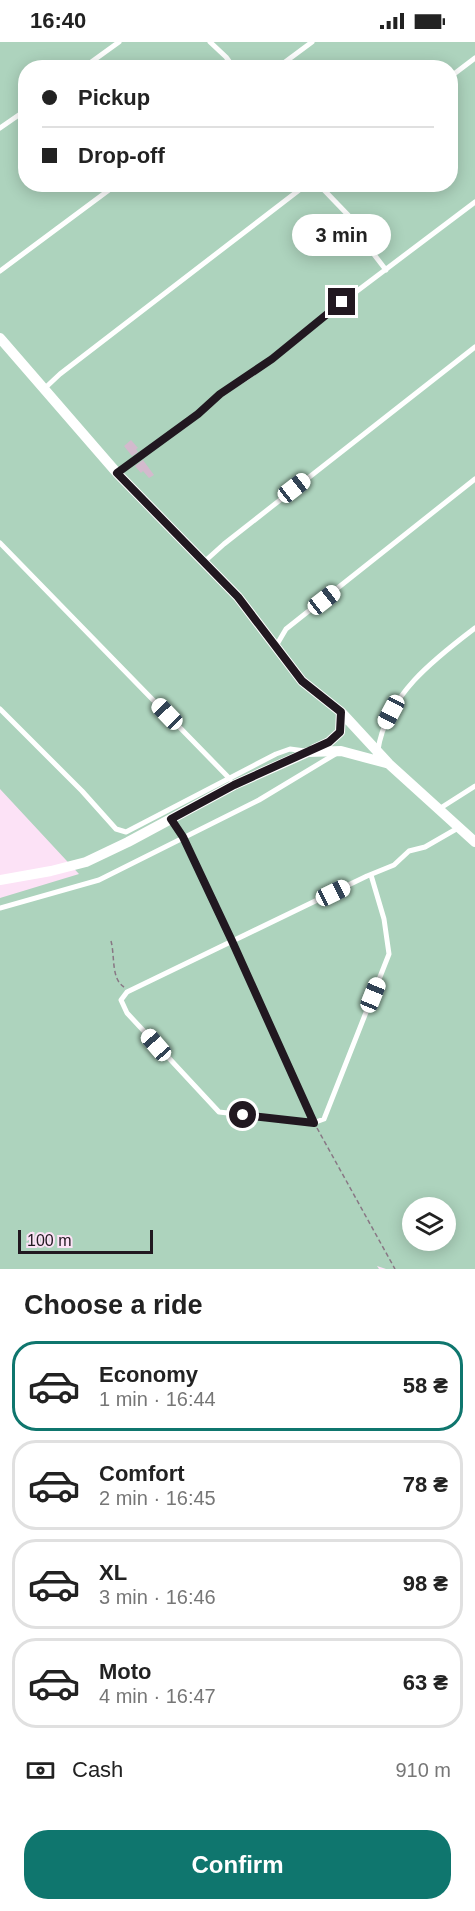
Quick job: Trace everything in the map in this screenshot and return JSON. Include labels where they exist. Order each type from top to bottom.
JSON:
[{"type":"street","points":[[0,338],[117,473],[238,597],[302,681],[341,712],[389,764],[475,842]]},
{"type":"street","points":[[0,880],[86,862],[234,785],[329,742],[340,732],[341,712]]},
{"type":"street","points":[[308,752],[341,751],[389,764]]},
{"type":"lane","points":[[94,60],[118,42]]},
{"type":"lane","points":[[210,42],[228,60]]},
{"type":"lane","points":[[288,60],[312,42]]},
{"type":"lane","points":[[458,71],[475,58]]},
{"type":"lane","points":[[0,128],[18,116]]},
{"type":"lane","points":[[0,271],[106,192]]},
{"type":"lane","points":[[44,389],[69,367],[297,192]]},
{"type":"lane","points":[[327,192],[349,216],[386,270]]},
{"type":"lane","points":[[117,473],[198,414],[220,394],[272,359],[328,313],[475,202]]},
{"type":"lane","points":[[204,562],[475,347]]},
{"type":"lane","points":[[276,646],[286,629],[475,479]]},
{"type":"lane","points":[[0,543],[230,779]]},
{"type":"lane","points":[[378,753],[381,732],[391,712],[416,678],[440,654],[475,628]]},
{"type":"lane","points":[[0,710],[82,791],[116,829],[126,832],[276,754],[290,749],[308,752]]},
{"type":"lane","points":[[0,908],[99,880],[259,800],[341,751]]},
{"type":"lane","points":[[439,809],[475,786]]},
{"type":"lane","points":[[171,819],[183,837],[232,941],[314,1123]]},
{"type":"lane","points":[[371,875],[384,919],[389,954],[324,1119],[314,1123],[219,1112],[127,1013],[121,1000],[127,992],[232,941],[371,875],[394,865],[409,851],[425,848],[458,828]]},
{"type":"path","points":[[111,941],[114,952],[114,973],[118,984],[133,989]]},
{"type":"path","points":[[314,1123],[395,1269]]},
{"type":"green space","points":[[0,42],[475,42],[475,1269],[386,1269],[377,1266],[379,1269],[0,1269],[0,898],[79,874],[0,789]]},
{"type":"building","points":[[131,440],[138,448],[136,449],[138,452],[132,456],[124,446]]},
{"type":"building","points":[[143,460],[154,475],[149,478],[135,466]]},
{"type":"route","points":[[243,1115],[314,1123],[232,941],[183,837],[171,819],[234,785],[329,742],[340,732],[341,712],[302,681],[238,597],[117,473],[198,414],[220,394],[272,359],[342,302]]}]
